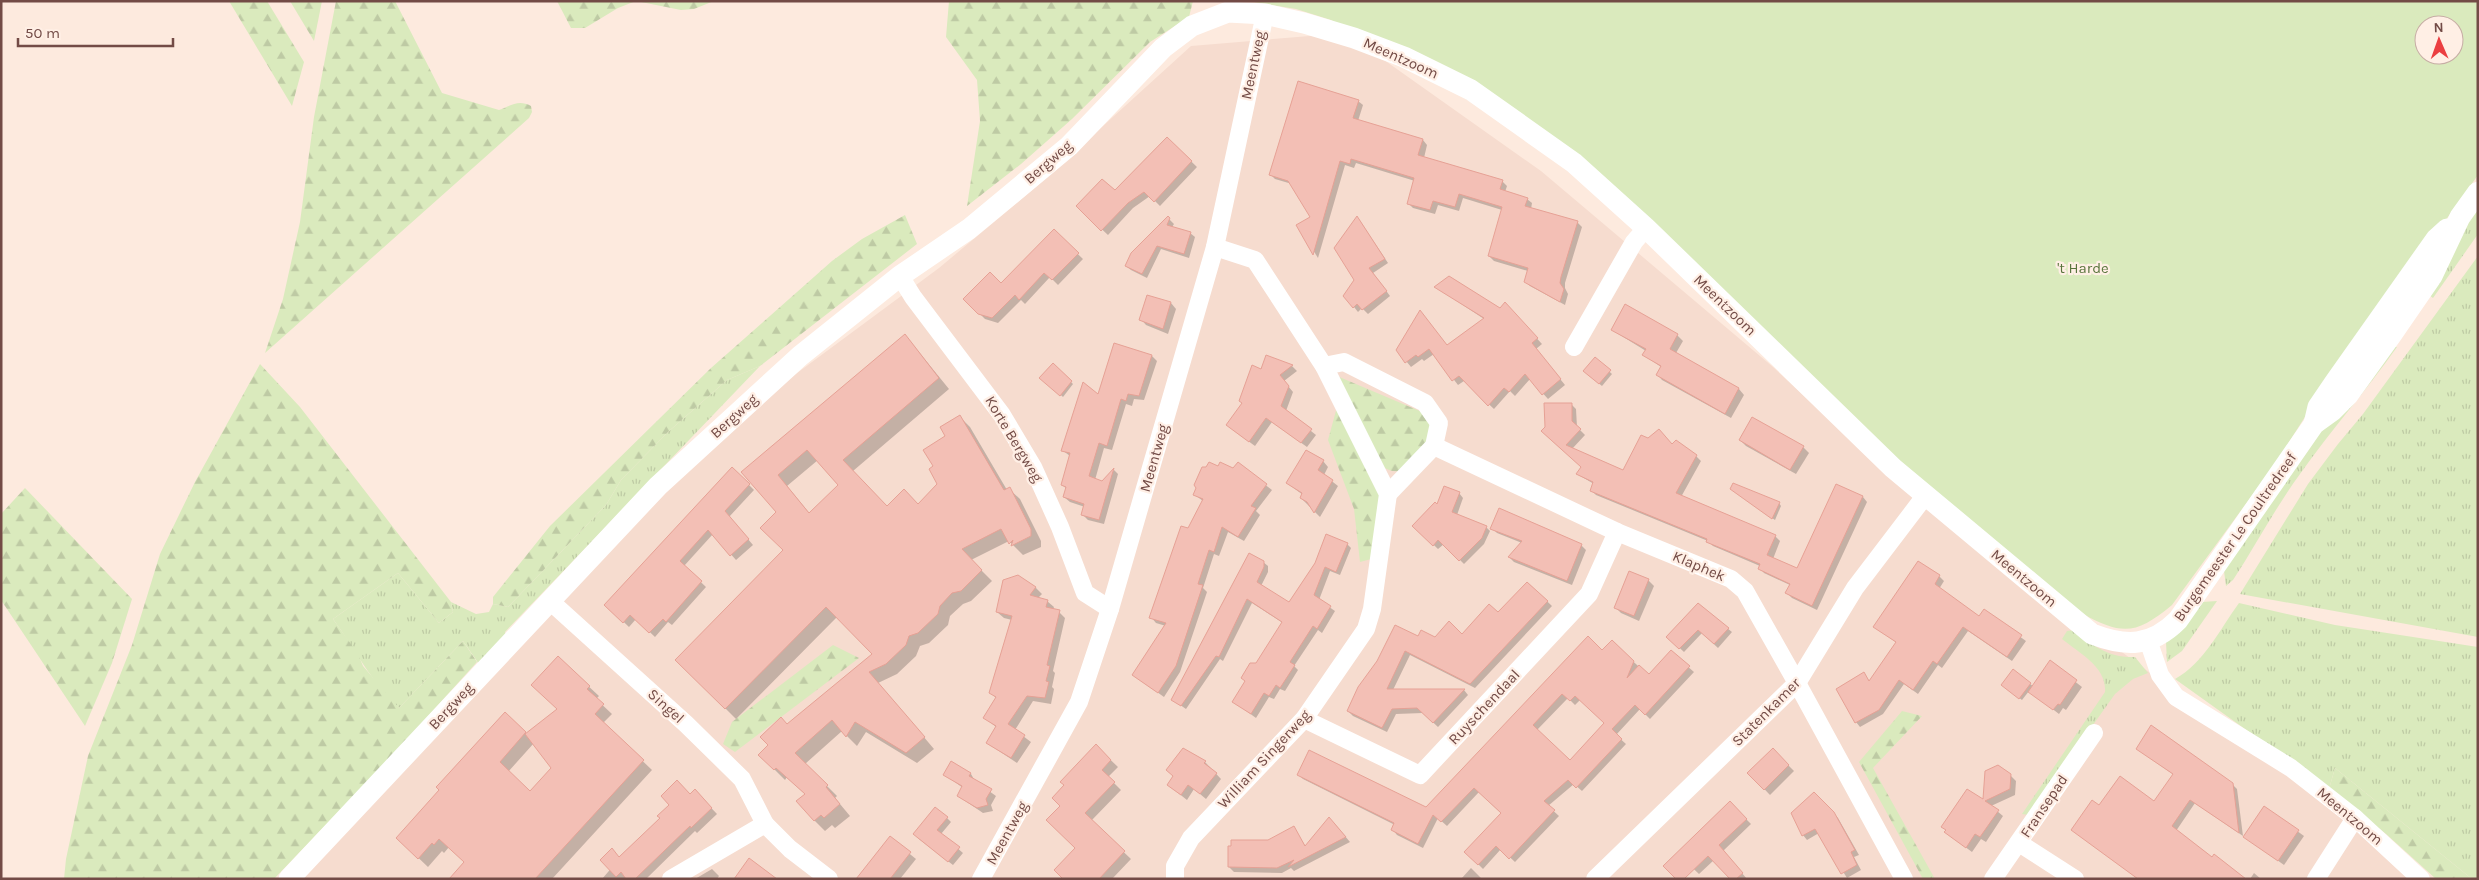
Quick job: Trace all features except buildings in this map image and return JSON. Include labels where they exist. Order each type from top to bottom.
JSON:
[{"type":"street","name":"Meentzoom","points":[[1226,7],[1265,14],[1354,38],[1404,57],[1471,90],[1574,163],[1646,228],[1925,496],[2092,634],[2107,640],[2130,643],[2148,640],[2160,674],[2176,697],[2291,768],[2355,818],[2421,879]]},
{"type":"street","name":"Bergweg","points":[[289,879],[658,486],[800,356],[900,276],[969,228],[1069,146],[1163,48],[1192,26],[1226,7]]},
{"type":"street","name":"Meentweg","points":[[988,876],[1079,702],[1110,609],[1215,247],[1265,14]]},
{"type":"street","name":"Burgemeester Le Coultredreef","points":[[2148,640],[2160,636],[2178,620],[2314,424],[2348,395],[2432,276],[2460,217],[2478,192]]},
{"type":"street","points":[[1574,347],[1634,242],[1646,228]]},
{"type":"street","points":[[1215,247],[1254,260],[1324,366],[1388,494],[1434,446],[1439,423],[1425,402],[1344,362],[1324,366]]},
{"type":"street","name":"Korte Bergweg","points":[[900,276],[913,297],[1002,415],[1033,467],[1060,527],[1085,592],[1110,609]]},
{"type":"street","name":"Klaphek","points":[[1434,446],[1617,532],[1731,579],[1744,591],[1798,683],[1904,879]]},
{"type":"street","name":"William Singerweg","points":[[1175,879],[1175,866],[1191,838],[1304,719],[1366,629],[1372,609],[1388,494]]},
{"type":"street","name":"Statenkamer","points":[[1595,879],[1798,683],[1855,588],[1925,496]]},
{"type":"street","name":"Ruyschendaal","points":[[1304,719],[1420,775],[1590,594],[1617,532]]},
{"type":"street","name":"Singel","points":[[550,602],[686,724],[742,779],[765,824],[790,849],[829,879]]},
{"type":"street","name":"Fransepad","points":[[1993,879],[2094,733]]},
{"type":"street","points":[[2316,879],[2355,818]]},
{"type":"street","points":[[671,879],[765,824]]},
{"type":"street","points":[[2019,843],[2075,879]]},
{"type":"shaded area","points":[[1346,33],[1541,171],[1773,367],[1921,504],[2393,852],[2421,879],[283,879],[579,562],[785,382],[939,268],[1037,186],[1191,46]]},
{"type":"green space","points":[[229,1],[267,1],[304,62],[292,106]]},
{"type":"green space","points":[[290,1],[322,1],[314,41]]},
{"type":"green space","points":[[336,1],[395,1],[442,93],[499,110],[522,103],[531,106],[532,112],[529,118],[265,353],[283,299],[300,222],[314,117]]},
{"type":"green space","points":[[557,1],[636,1],[618,8],[585,28],[571,28]]},
{"type":"green space","points":[[636,1],[714,1],[694,9],[681,10]]},
{"type":"green space","points":[[949,1],[1193,1],[1189,17],[1150,42],[1072,119],[1021,164],[967,206],[980,121],[977,80],[946,37]]},
{"type":"green space","name":"'t Harde","points":[[1248,1],[2478,1],[2478,175],[2310,409],[2275,464],[2172,605],[2149,622],[2129,629],[2120,628],[2109,626],[2083,614],[1944,502],[1813,386],[1598,176],[1331,20],[1296,9]]},
{"type":"green space","points":[[2478,208],[2478,234],[2433,298],[2426,293],[2450,249]]},
{"type":"green space","points":[[905,215],[917,244],[760,366],[727,380],[668,432],[621,480],[606,505],[508,607],[493,604],[493,597],[550,526],[711,368],[832,261],[862,239]]},
{"type":"green space","points":[[2478,256],[2478,637],[2240,594],[2308,484],[2363,414]]},
{"type":"green space","points":[[2392,347],[2397,347],[2300,474],[2233,580],[2226,586],[2224,571],[2323,428]]},
{"type":"green space","points":[[260,364],[300,407],[451,602],[453,612],[439,623],[398,573],[333,619],[358,654],[363,666],[399,708],[463,641],[477,662],[390,758],[274,879],[64,879],[66,859],[88,756],[132,645],[160,554],[195,482]]},
{"type":"green space","points":[[760,366],[505,632],[506,635],[481,667],[463,641],[399,708],[389,698],[333,619],[398,573],[439,623],[453,612],[451,602],[476,614],[489,612],[493,604],[508,607],[606,505],[621,480],[668,432],[727,380]]},
{"type":"green space","points":[[1337,376],[1422,412],[1442,430],[1408,472],[1392,471],[1379,466]]},
{"type":"green space","points":[[1337,407],[1384,501],[1379,557],[1360,562],[1354,509],[1328,440]]},
{"type":"green space","points":[[25,488],[132,599],[112,663],[85,726],[1,600],[1,514]]},
{"type":"green space","points":[[2217,601],[2182,651],[2167,662],[2166,642],[2202,602]]},
{"type":"green space","points":[[2239,603],[2335,625],[2478,647],[2478,879],[2472,879],[2335,768],[2329,789],[2175,679],[2195,664],[2203,655]]},
{"type":"green space","points":[[2074,630],[2102,650],[2126,657],[2135,657],[2148,673],[2133,679],[2115,694],[2029,815],[2022,814],[2105,692],[2102,675],[2097,668],[2084,655],[2062,639],[2067,631]]},
{"type":"green space","points":[[833,645],[859,658],[735,752],[723,744],[732,722]]},
{"type":"green space","points":[[1902,711],[1922,716],[1873,768],[1935,879],[1923,879],[1859,762]]},
{"type":"green space","points":[[2335,768],[2472,879],[2436,879],[2386,834],[2329,789]]}]
